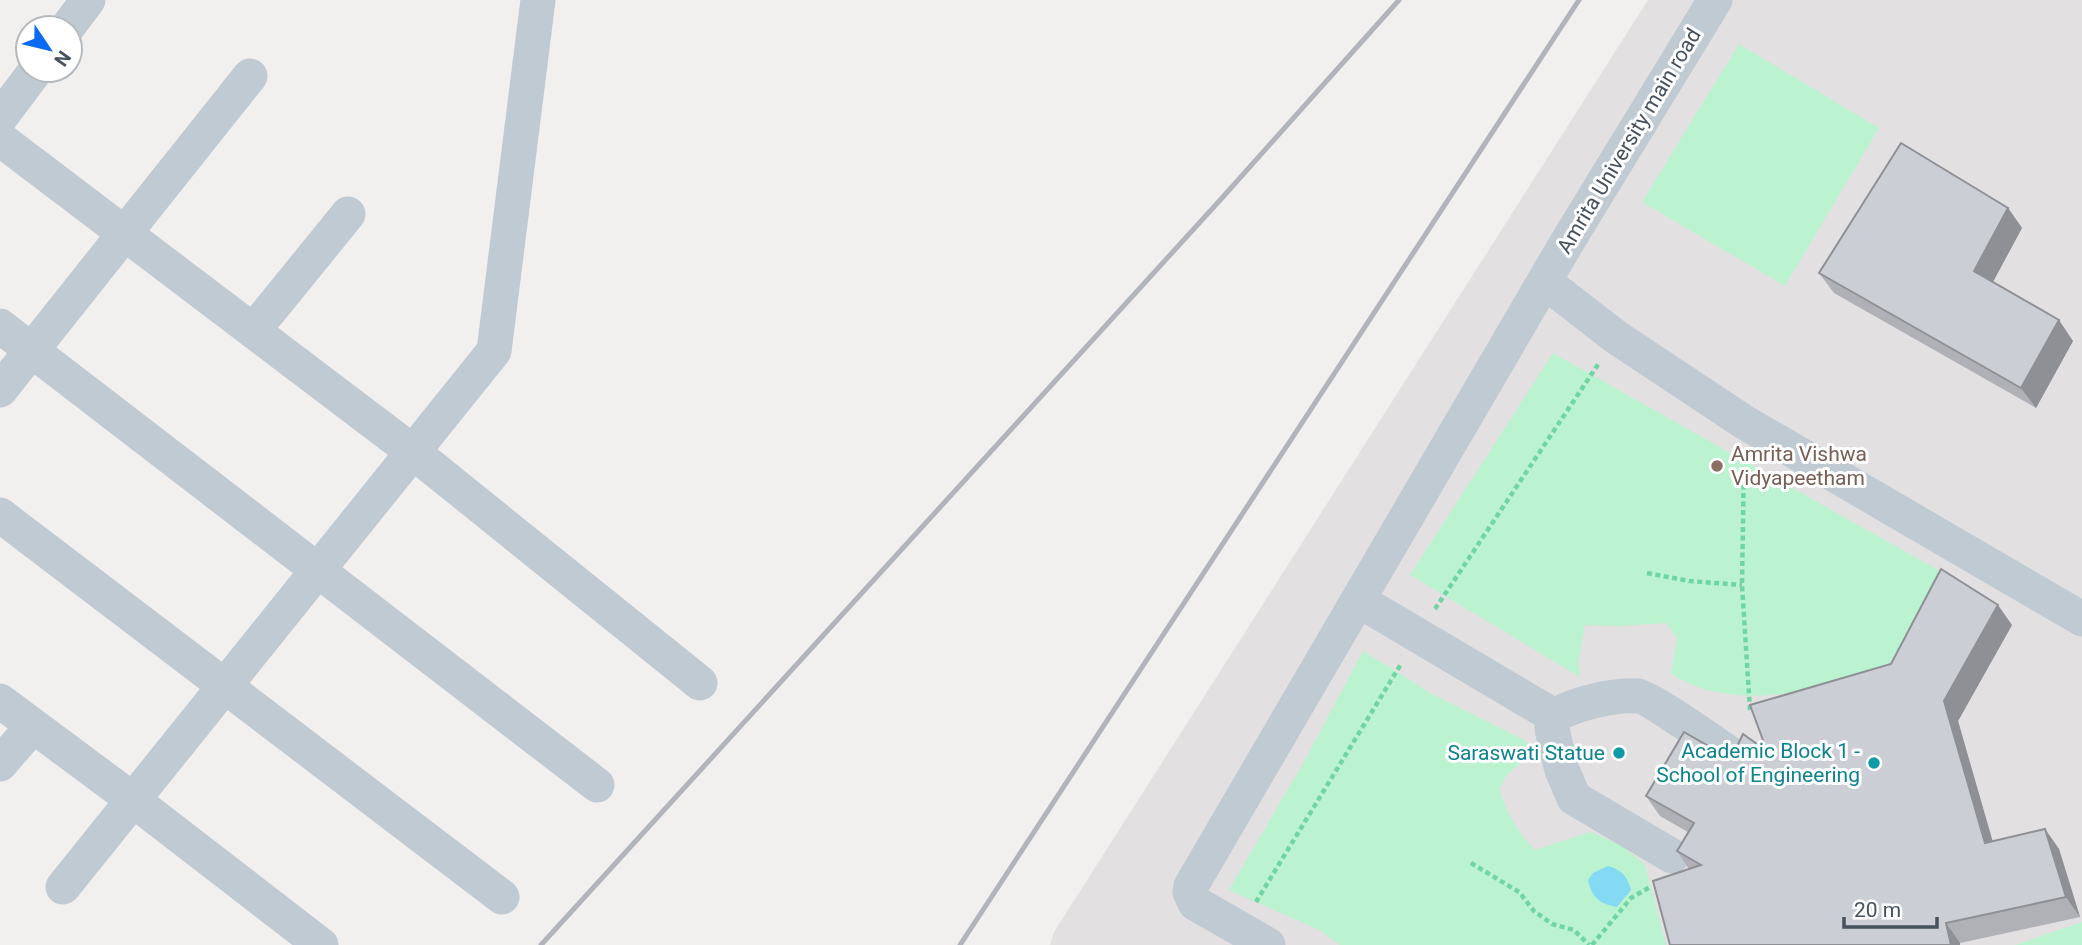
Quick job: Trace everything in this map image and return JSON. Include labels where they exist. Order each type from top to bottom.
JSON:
[{"type":"street","points":[[63,887],[494,351],[538,0]]},
{"type":"street","name":"Amrita University main road","points":[[1268,945],[1195,903],[1190,892],[1191,886],[1545,282],[1715,0]]},
{"type":"street","points":[[0,390],[250,76]]},
{"type":"street","points":[[0,118],[26,84]]},
{"type":"street","points":[[0,139],[413,452],[700,683]]},
{"type":"street","points":[[253,331],[348,214]]},
{"type":"street","points":[[1545,282],[1616,337],[1744,422],[2082,618]]},
{"type":"street","points":[[0,326],[597,785]]},
{"type":"street","points":[[0,515],[502,897]]},
{"type":"street","points":[[1357,600],[1554,716]]},
{"type":"street","points":[[1554,716],[1583,704],[1641,696],[1735,757]]},
{"type":"street","points":[[0,701],[321,945]]},
{"type":"street","points":[[1554,716],[1552,728],[1555,743],[1562,771],[1574,798],[1672,856]]},
{"type":"street","points":[[0,764],[33,726]]},
{"type":"path","points":[[1250,912],[1419,635],[1616,337]]},
{"type":"path","points":[[1744,422],[1742,585],[1751,710]]},
{"type":"path","points":[[1647,573],[1689,581],[1742,585]]},
{"type":"path","points":[[1471,863],[1519,892],[1534,911],[1552,924],[1570,928],[1591,945],[1631,898],[1650,887]]},
{"type":"shaded area","name":"Amrita Vishwa Vidyapeetham","points":[[1648,0],[2082,0],[2082,945],[1050,945],[1054,932]]},
{"type":"green space","points":[[1739,44],[1879,128],[1785,286],[1642,202]]},
{"type":"green space","points":[[1553,353],[1945,574],[1925,613],[1885,674],[1776,695],[1722,693],[1696,686],[1671,674],[1677,638],[1666,623],[1585,625],[1578,663],[1580,677],[1410,575]]},
{"type":"green space","points":[[1363,651],[1432,694],[1526,741],[1533,752],[1507,775],[1499,789],[1518,830],[1535,850],[1590,832],[1621,845],[1645,865],[1666,945],[1340,945],[1319,930],[1229,890],[1306,758]]},
{"type":"green space","points":[[2082,922],[2082,945],[2015,945]]},
{"type":"water","points":[[1608,866],[1623,874],[1631,890],[1617,907],[1598,899],[1588,880],[1593,873]]},
{"type":"building","points":[[1901,143],[2008,208],[1974,271],[2059,320],[2021,388],[1819,273]]},
{"type":"building","name":"Academic Block 1 - School of Engineering","points":[[1941,569],[1998,605],[1944,701],[1985,843],[2045,829],[2066,897],[1946,923],[1951,945],[1670,945],[1653,881],[1701,865],[1677,851],[1694,823],[1646,796],[1684,732],[1731,759],[1743,734],[1767,751],[1750,705],[1891,664]]},
{"type":"railway","points":[[541,945],[1399,0]]},
{"type":"railway","points":[[960,945],[1579,0]]},
{"type":"place","name":"Amrita Vishwa Vidyapeetham","points":[[1717,466]]},
{"type":"place","name":"Saraswati Statue","points":[[1619,753]]},
{"type":"place","name":"Academic Block 1 - School of Engineering","points":[[1874,763]]}]
